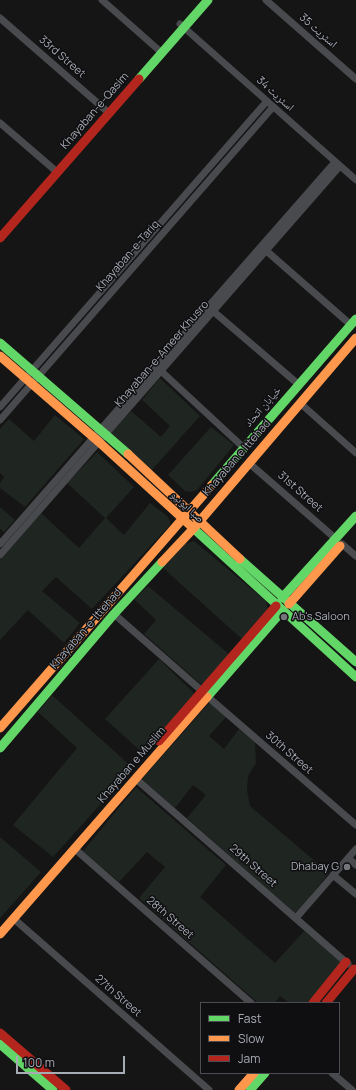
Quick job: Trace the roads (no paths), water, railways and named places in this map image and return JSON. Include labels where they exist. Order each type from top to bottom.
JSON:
[{"type":"main road","name":"Khayaban-e-Qasim","points":[[182,26],[200,0]]},
{"type":"main road","name":"Khayaban-e-Qasim","points":[[1,231],[182,26],[208,0]]},
{"type":"main road","name":"خیابان اتحاد","points":[[188,510],[354,322]]},
{"type":"main road","points":[[300,403],[356,339]]},
{"type":"main road","name":"صبا ایونیو","points":[[0,343],[96,440],[193,529],[282,605],[356,662]]},
{"type":"main road","name":"صبا ایونیو","points":[[0,356],[32,377],[103,431],[200,520],[282,605],[356,677]]},
{"type":"main road","name":"Khayaban e Ittehad","points":[[193,529],[300,403]]},
{"type":"main road","points":[[181,518],[188,510]]},
{"type":"main road","name":"Khayaban e Muslim","points":[[0,925],[97,819],[339,541],[356,516]]},
{"type":"main road","name":"Khayaban-e-Ittehad","points":[[0,728],[181,518]]},
{"type":"main road","name":"Khayaban e Muslim","points":[[339,541],[356,528]]},
{"type":"main road","name":"Khayaban-e-Ittehad","points":[[0,748],[114,614],[193,529]]},
{"type":"main road","name":"Khayaban e Muslim","points":[[0,934],[50,872],[75,849],[97,819],[136,779],[165,740]]},
{"type":"main road","points":[[314,1002],[346,962]]},
{"type":"main road","points":[[327,1002],[355,970]]},
{"type":"main road","points":[[0,1032],[66,1090]]},
{"type":"main road","points":[[0,1044],[53,1090]]},
{"type":"main road","points":[[239,1090],[253,1074]]},
{"type":"main road","points":[[250,1090],[264,1074]]},
{"type":"street","points":[[102,0],[160,51]]},
{"type":"street","name":"اسٹریٹ 35","points":[[266,0],[356,79]]},
{"type":"street","name":"33rd Street","points":[[0,18],[107,111]]},
{"type":"street","name":"اسٹریٹ 34","points":[[182,26],[356,180]]},
{"type":"street","name":"Khayaban-e-Tariq","points":[[0,420],[32,377],[267,101]]},
{"type":"street","name":"Khayaban-e-Tariq","points":[[0,407],[32,377],[273,107]]},
{"type":"street","points":[[0,123],[55,170]]},
{"type":"street","name":"Khayaban-e-Ameer Khusro","points":[[0,556],[103,431],[337,164]]},
{"type":"street","points":[[263,248],[354,322]]},
{"type":"street","name":"Khayaban-e-Ameer Khusro","points":[[103,431],[161,371],[213,311],[240,274]]},
{"type":"street","points":[[213,311],[298,384]]},
{"type":"street","points":[[161,371],[244,448]]},
{"type":"street","points":[[300,403],[356,453]]},
{"type":"street","name":"Khayaban-e-Ameer Khusro","points":[[0,544],[96,440]]},
{"type":"street","name":"31st Street","points":[[249,463],[356,556]]},
{"type":"street","name":"30th Street","points":[[114,614],[356,825]]},
{"type":"street","name":"29th Street","points":[[136,779],[355,970]]},
{"type":"street","name":"28th Street","points":[[75,849],[250,1002]]},
{"type":"street","points":[[296,918],[356,849]]},
{"type":"street","points":[[348,858],[356,865]]},
{"type":"street","points":[[333,875],[356,894]]},
{"type":"street","name":"27th Street","points":[[13,918],[209,1090]]},
{"type":"street","points":[[333,1074],[352,1090]]},
{"type":"place","name":"Ab's Saloon","points":[[284,617]]},
{"type":"place","name":"Dhabay G","points":[[347,867]]}]
